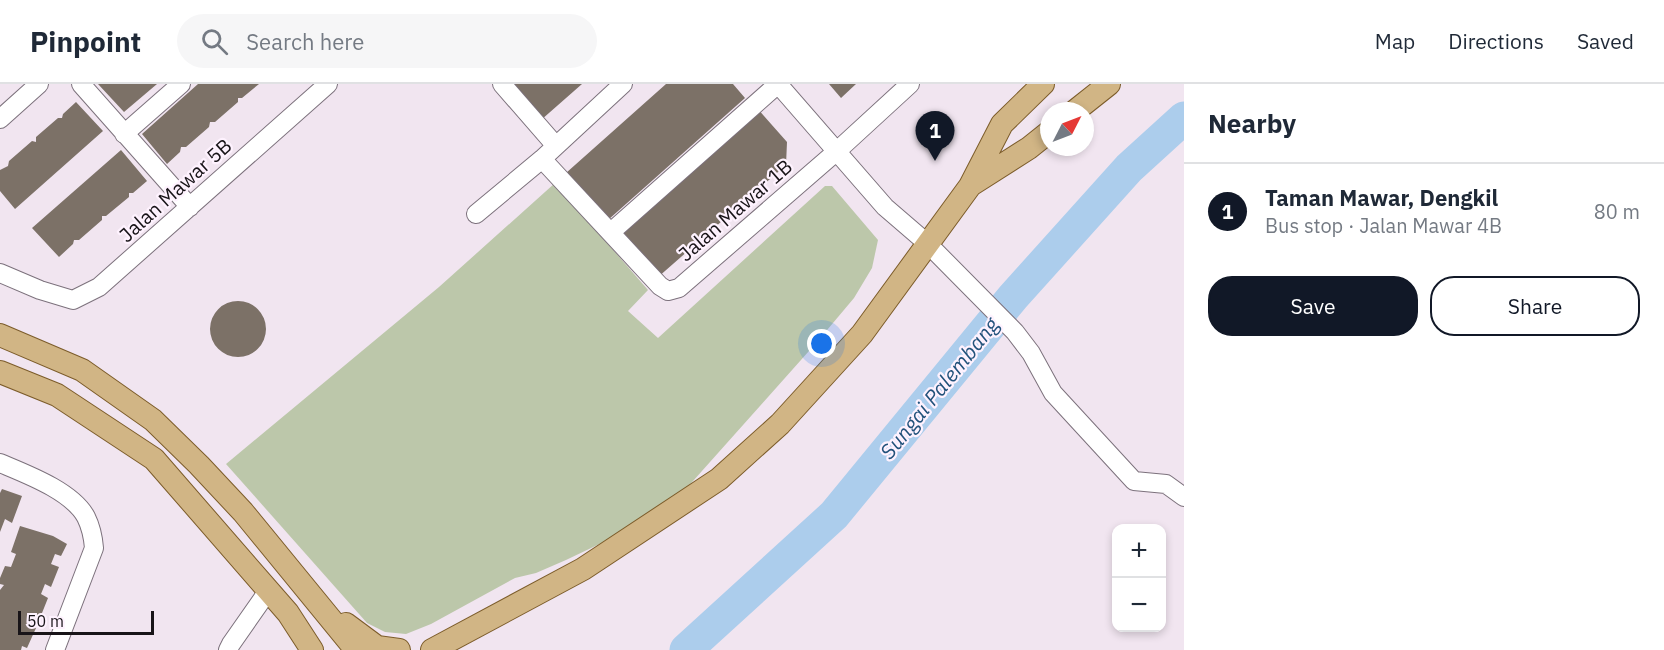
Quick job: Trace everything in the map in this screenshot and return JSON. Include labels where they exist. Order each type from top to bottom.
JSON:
[{"type":"main road","points":[[432,650],[583,568],[719,479],[780,424],[862,334],[970,186],[1002,124],[1029,93],[1043,84]]},
{"type":"main road","points":[[1086,102],[1109,84]]},
{"type":"main road","points":[[970,186],[1040,139]]},
{"type":"main road","points":[[0,335],[82,370],[153,420],[243,512],[356,650]]},
{"type":"main road","points":[[0,372],[57,394],[154,459],[292,620],[312,650]]},
{"type":"main road","points":[[318,604],[377,647],[399,650]]},
{"type":"main road","points":[[292,620],[296,650]]},
{"type":"street","points":[[0,119],[39,84]]},
{"type":"street","points":[[81,84],[189,207]]},
{"type":"street","points":[[124,134],[181,84]]},
{"type":"street","points":[[502,84],[556,146]]},
{"type":"street","points":[[476,214],[542,159],[623,84]]},
{"type":"street","points":[[542,159],[611,232],[778,84],[885,207],[928,244],[1006,323],[1031,353],[1053,393],[1134,481],[1166,484],[1184,497]]},
{"type":"street","name":"Jalan Mawar 1B","points":[[611,232],[660,286],[668,291],[679,288],[837,152],[910,84]]},
{"type":"street","name":"Jalan Mawar 5B","points":[[0,273],[40,290],[73,300],[99,287],[321,86]]},
{"type":"street","points":[[0,464],[31,476],[70,499],[85,514],[92,531],[94,548],[55,650]]},
{"type":"street","points":[[228,650],[268,591]]},
{"type":"green space","points":[[555,183],[648,290],[628,311],[658,338],[825,186],[832,186],[878,240],[872,268],[854,298],[817,342],[685,490],[610,539],[536,573],[515,578],[431,624],[406,634],[385,632],[367,623],[226,464],[439,287]]},
{"type":"building","points":[[98,84],[157,84],[124,112]]},
{"type":"building","points":[[198,84],[259,84],[242,98],[238,98],[238,102],[215,122],[210,122],[209,127],[186,147],[181,147],[180,152],[167,164],[142,134]]},
{"type":"building","points":[[509,84],[582,84],[541,120]]},
{"type":"building","points":[[666,84],[733,84],[745,98],[608,220],[566,173]]},
{"type":"building","points":[[829,84],[856,84],[841,98]]},
{"type":"building","points":[[76,102],[103,131],[15,209],[0,191],[0,170],[8,166],[9,161],[32,141],[36,142],[36,137],[58,118],[62,118],[63,114]]},
{"type":"building","points":[[757,108],[787,142],[786,165],[657,278],[616,232]]},
{"type":"building","points":[[121,150],[147,181],[133,193],[129,193],[129,197],[106,216],[102,216],[102,220],[79,240],[74,240],[73,244],[59,257],[32,228]]},
{"type":"building","points":[[238,301],[249,303],[258,309],[264,318],[266,329],[264,340],[258,349],[249,355],[238,357],[227,355],[218,349],[212,340],[210,329],[212,318],[218,309],[227,303]]},
{"type":"building","points":[[2,489],[22,496],[12,523],[5,519],[0,532],[0,493]]},
{"type":"building","points":[[20,526],[53,536],[67,544],[61,556],[55,554],[51,564],[59,567],[51,587],[45,584],[41,594],[48,598],[38,623],[32,620],[30,626],[36,628],[27,648],[22,646],[21,650],[0,650],[0,590],[4,585],[0,584],[0,578],[5,566],[11,567],[16,554],[11,552]]},
{"type":"waterway","name":"Sungai Palembang","points":[[686,650],[834,515],[1013,297],[1129,168],[1184,118]]},
{"type":"place","name":"Taman Mawar, Dengkil","points":[[935,161]]}]
